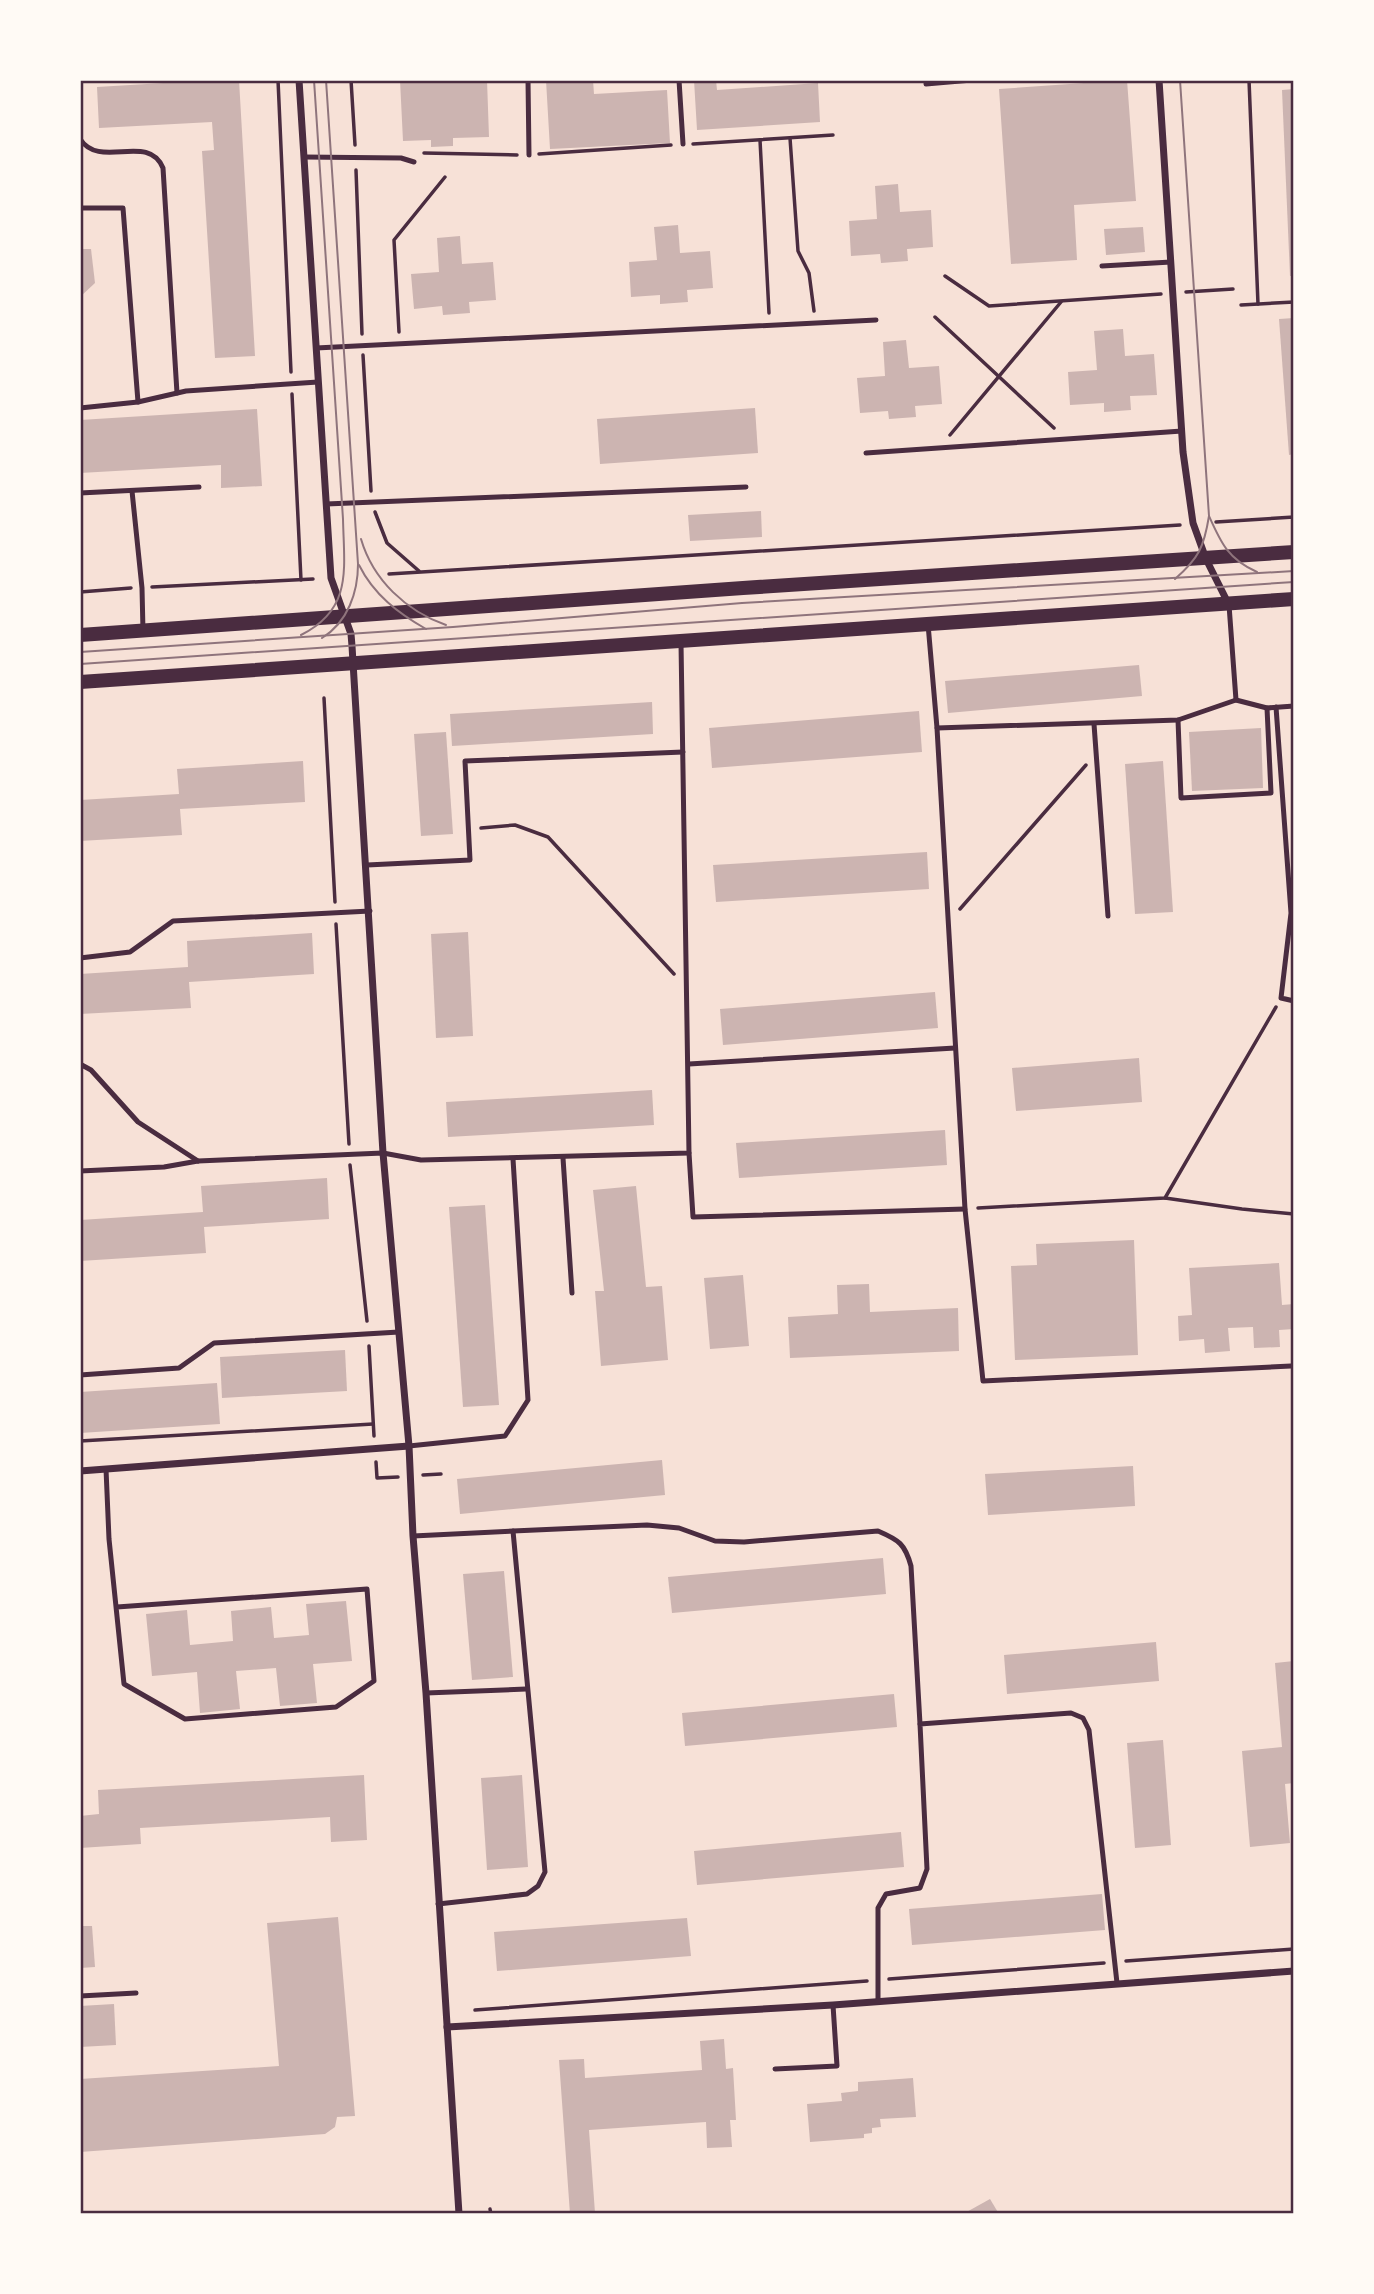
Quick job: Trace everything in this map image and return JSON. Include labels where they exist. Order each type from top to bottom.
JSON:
[{"type":"main road","points":[[80,635],[1293,552]]},
{"type":"main road","points":[[80,682],[1293,599]]},
{"type":"street","points":[[299,80],[331,578],[351,634],[383,1153],[409,1446],[459,2214]]},
{"type":"street","points":[[1159,80],[1182,431],[1194,523],[1206,559],[1229,604]]},
{"type":"street","points":[[80,1471],[409,1446]]},
{"type":"street","points":[[447,2027],[834,2005],[1293,1971]]},
{"type":"lane","points":[[528,80],[529,155]]},
{"type":"lane","points":[[679,80],[683,145]]},
{"type":"lane","points":[[926,84],[972,80]]},
{"type":"lane","points":[[80,139],[90,150],[99,153],[140,151],[154,154],[160,160],[163,168],[177,393]]},
{"type":"lane","points":[[304,157],[401,158],[414,162]]},
{"type":"lane","points":[[80,208],[123,208],[138,402]]},
{"type":"lane","points":[[1102,266],[1171,262]]},
{"type":"lane","points":[[316,348],[876,320]]},
{"type":"lane","points":[[80,408],[138,402],[177,393],[318,382]]},
{"type":"lane","points":[[866,453],[1182,431]]},
{"type":"lane","points":[[80,493],[199,487]]},
{"type":"lane","points":[[326,504],[746,487]]},
{"type":"lane","points":[[132,491],[142,587],[143,631]]},
{"type":"lane","points":[[1229,604],[1236,700]]},
{"type":"lane","points":[[928,624],[937,727],[965,1209],[983,1381],[1291,1366]]},
{"type":"lane","points":[[681,641],[689,1153],[693,1217],[965,1209]]},
{"type":"lane","points":[[937,727],[1178,720],[1236,700],[1267,708],[1293,706]]},
{"type":"lane","points":[[1276,707],[1291,913],[1281,998],[1293,1001]]},
{"type":"lane","points":[[1178,720],[1181,798],[1271,793],[1267,708]]},
{"type":"lane","points":[[1094,724],[1108,916]]},
{"type":"lane","points":[[367,865],[470,860],[465,761],[683,752]]},
{"type":"lane","points":[[80,957],[130,952],[173,921],[370,911]]},
{"type":"lane","points":[[689,1064],[955,1048]]},
{"type":"lane","points":[[80,1064],[91,1070],[138,1122],[198,1161]]},
{"type":"lane","points":[[80,1171],[164,1167],[198,1161],[349,1154],[383,1153],[421,1160],[689,1153]]},
{"type":"lane","points":[[563,1158],[572,1293]]},
{"type":"lane","points":[[409,1446],[505,1436],[528,1400],[513,1159]]},
{"type":"lane","points":[[80,1375],[179,1368],[214,1343],[399,1332]]},
{"type":"lane","points":[[106,1469],[109,1539],[124,1684],[185,1719],[336,1707],[374,1681],[367,1588],[117,1607]]},
{"type":"lane","points":[[413,1536],[647,1525],[679,1528],[715,1541],[744,1542],[878,1531],[895,1538],[907,1550],[911,1566],[927,1869],[920,1888],[886,1894],[878,1908],[878,2001]]},
{"type":"lane","points":[[438,1904],[527,1894],[538,1886],[545,1872],[513,1531]]},
{"type":"lane","points":[[426,1693],[526,1689]]},
{"type":"lane","points":[[920,1724],[1071,1713],[1083,1718],[1089,1730],[1117,1983]]},
{"type":"lane","points":[[80,1996],[136,1993]]},
{"type":"lane","points":[[775,2068],[837,2066],[834,2005]]},
{"type":"path","points":[[278,80],[301,580]]},
{"type":"path","points":[[351,80],[371,502],[387,543],[421,572]]},
{"type":"path","points":[[1249,80],[1258,304]]},
{"type":"path","points":[[447,153],[529,155],[833,135]]},
{"type":"path","points":[[790,138],[798,251],[809,273],[816,323]]},
{"type":"path","points":[[760,140],[770,326]]},
{"type":"path","points":[[400,345],[394,240],[445,177]]},
{"type":"path","points":[[945,276],[989,306],[1233,289]]},
{"type":"path","points":[[939,447],[1061,302]]},
{"type":"path","points":[[1241,305],[1293,302]]},
{"type":"path","points":[[935,317],[1065,439]]},
{"type":"path","points":[[1216,522],[1293,517]]},
{"type":"path","points":[[389,574],[1180,525]]},
{"type":"path","points":[[80,592],[313,579]]},
{"type":"path","points":[[324,698],[349,1154],[368,1334],[377,1478],[441,1474]]},
{"type":"path","points":[[948,923],[1097,752]]},
{"type":"path","points":[[468,830],[515,825],[548,837],[687,988]]},
{"type":"path","points":[[1165,1198],[1281,998]]},
{"type":"path","points":[[965,1209],[1165,1198],[1293,1214]]},
{"type":"path","points":[[80,1441],[373,1424]]},
{"type":"building","points":[[239,80],[255,356],[215,358],[202,151],[214,150],[212,122],[99,128],[97,87]]},
{"type":"building","points":[[400,80],[487,80],[489,137],[453,138],[453,146],[431,147],[431,140],[403,141]]},
{"type":"building","points":[[546,80],[593,80],[594,94],[667,90],[670,143],[550,149]]},
{"type":"building","points":[[694,80],[716,80],[717,90],[818,83],[820,122],[697,130]]},
{"type":"building","points":[[1127,80],[1136,201],[1074,205],[1077,260],[1011,264],[999,89]]},
{"type":"building","points":[[1294,89],[1294,276],[1290,276],[1282,90]]},
{"type":"building","points":[[898,184],[900,212],[931,210],[933,247],[907,249],[908,261],[881,263],[880,254],[851,256],[849,221],[877,219],[875,186]]},
{"type":"building","points":[[678,225],[680,253],[710,251],[713,288],[687,290],[688,302],[660,304],[660,295],[631,297],[629,262],[657,260],[654,227]]},
{"type":"building","points":[[1143,227],[1145,252],[1106,255],[1104,229]]},
{"type":"building","points":[[460,236],[462,264],[493,262],[496,300],[469,302],[470,313],[443,315],[442,306],[414,309],[411,274],[439,272],[437,238]]},
{"type":"building","points":[[80,249],[91,249],[95,283],[80,297]]},
{"type":"building","points":[[1294,318],[1294,454],[1289,455],[1279,319]]},
{"type":"building","points":[[1123,329],[1125,356],[1154,354],[1157,395],[1130,396],[1131,410],[1104,412],[1104,403],[1070,405],[1068,372],[1097,370],[1094,331]]},
{"type":"building","points":[[906,340],[909,368],[939,366],[942,404],[915,406],[916,417],[889,419],[888,411],[860,413],[857,378],[885,376],[883,342]]},
{"type":"building","points":[[755,408],[758,453],[600,464],[597,419]]},
{"type":"building","points":[[257,409],[262,486],[221,488],[221,465],[80,473],[80,420]]},
{"type":"building","points":[[761,511],[762,537],[690,541],[688,515]]},
{"type":"building","points":[[1139,665],[1142,696],[948,713],[945,681]]},
{"type":"building","points":[[652,702],[653,734],[452,746],[450,714]]},
{"type":"building","points":[[919,711],[922,752],[712,768],[709,728]]},
{"type":"building","points":[[1261,728],[1263,788],[1192,791],[1189,732]]},
{"type":"building","points":[[446,732],[453,834],[421,836],[414,734]]},
{"type":"building","points":[[303,761],[305,802],[180,809],[182,835],[80,841],[80,800],[179,794],[177,769]]},
{"type":"building","points":[[1163,761],[1173,912],[1135,914],[1125,764]]},
{"type":"building","points":[[927,852],[929,889],[716,902],[713,865]]},
{"type":"building","points":[[468,932],[473,1036],[436,1038],[431,934]]},
{"type":"building","points":[[312,933],[314,974],[189,982],[191,1008],[80,1014],[80,974],[188,967],[187,941]]},
{"type":"building","points":[[935,992],[938,1028],[723,1045],[720,1009]]},
{"type":"building","points":[[1139,1058],[1142,1102],[1016,1111],[1012,1068]]},
{"type":"building","points":[[652,1090],[654,1125],[448,1137],[446,1102]]},
{"type":"building","points":[[945,1130],[947,1165],[739,1178],[736,1143]]},
{"type":"building","points":[[327,1178],[329,1219],[204,1227],[206,1253],[80,1261],[80,1220],[203,1212],[201,1186]]},
{"type":"building","points":[[636,1186],[646,1287],[662,1286],[668,1360],[601,1366],[595,1291],[604,1291],[593,1190]]},
{"type":"building","points":[[485,1205],[499,1405],[463,1407],[449,1207]]},
{"type":"building","points":[[1134,1240],[1138,1355],[1015,1360],[1011,1266],[1037,1265],[1036,1244]]},
{"type":"building","points":[[1279,1263],[1282,1305],[1294,1304],[1294,1329],[1279,1330],[1280,1347],[1254,1348],[1253,1327],[1228,1328],[1230,1351],[1205,1353],[1204,1339],[1179,1341],[1178,1316],[1192,1315],[1189,1268]]},
{"type":"building","points":[[743,1275],[749,1346],[710,1349],[704,1278]]},
{"type":"building","points":[[869,1284],[870,1312],[958,1308],[959,1351],[790,1358],[788,1317],[838,1314],[837,1285]]},
{"type":"building","points":[[345,1350],[347,1391],[222,1398],[220,1357]]},
{"type":"building","points":[[217,1383],[220,1424],[80,1433],[80,1392]]},
{"type":"building","points":[[662,1460],[665,1495],[460,1514],[457,1479]]},
{"type":"building","points":[[1133,1466],[1135,1506],[988,1515],[985,1474]]},
{"type":"building","points":[[883,1558],[886,1594],[672,1613],[668,1577]]},
{"type":"building","points":[[504,1571],[513,1677],[472,1680],[463,1574]]},
{"type":"building","points":[[346,1601],[352,1661],[313,1664],[317,1703],[280,1706],[276,1668],[236,1671],[240,1709],[200,1713],[197,1672],[152,1676],[146,1614],[187,1610],[190,1645],[233,1641],[231,1611],[271,1607],[274,1638],[309,1635],[306,1604]]},
{"type":"building","points":[[1156,1642],[1159,1681],[1007,1694],[1004,1655]]},
{"type":"building","points":[[1294,1661],[1294,1783],[1285,1784],[1290,1843],[1250,1847],[1242,1751],[1282,1747],[1275,1663]]},
{"type":"building","points":[[894,1694],[897,1727],[685,1746],[682,1713]]},
{"type":"building","points":[[1163,1740],[1171,1845],[1135,1848],[1127,1743]]},
{"type":"building","points":[[364,1775],[367,1840],[331,1842],[330,1817],[140,1828],[141,1844],[80,1848],[80,1816],[99,1814],[98,1790]]},
{"type":"building","points":[[522,1775],[528,1867],[487,1870],[481,1778]]},
{"type":"building","points":[[901,1832],[904,1867],[697,1885],[694,1851]]},
{"type":"building","points":[[1102,1894],[1105,1930],[912,1945],[909,1909]]},
{"type":"building","points":[[338,1917],[355,2116],[337,2117],[335,2127],[325,2134],[80,2152],[80,2079],[279,2066],[267,1923]]},
{"type":"building","points":[[687,1918],[691,1956],[497,1971],[494,1932]]},
{"type":"building","points":[[80,1926],[92,1926],[95,1967],[80,1968]]},
{"type":"building","points":[[114,2004],[116,2045],[80,2047],[80,2006]]},
{"type":"building","points":[[724,2039],[726,2069],[733,2068],[736,2120],[730,2120],[732,2147],[707,2148],[706,2122],[589,2130],[595,2213],[570,2214],[559,2060],[584,2059],[585,2078],[702,2070],[700,2041]]},
{"type":"building","points":[[913,2078],[916,2117],[880,2119],[881,2127],[872,2128],[872,2133],[864,2134],[864,2138],[810,2142],[807,2104],[842,2101],[841,2093],[858,2091],[858,2082]]},
{"type":"building","points":[[990,2199],[999,2214],[963,2214]]},
{"type":"tram line","points":[[301,635],[318,625],[330,613],[342,586],[344,571],[343,519],[314,80]]},
{"type":"tram line","points":[[322,638],[339,624],[350,605],[358,564],[326,80]]},
{"type":"tram line","points":[[1175,579],[1190,565],[1199,551],[1209,516],[1180,80]]},
{"type":"tram line","points":[[1209,516],[1232,556],[1257,572]]},
{"type":"tram line","points":[[361,539],[374,568],[393,592],[418,611],[446,625]]},
{"type":"tram line","points":[[359,565],[372,585],[388,602],[426,629]]},
{"type":"tram line","points":[[80,652],[453,627],[742,603],[1294,571]]},
{"type":"tram line","points":[[80,664],[1294,582]]}]
